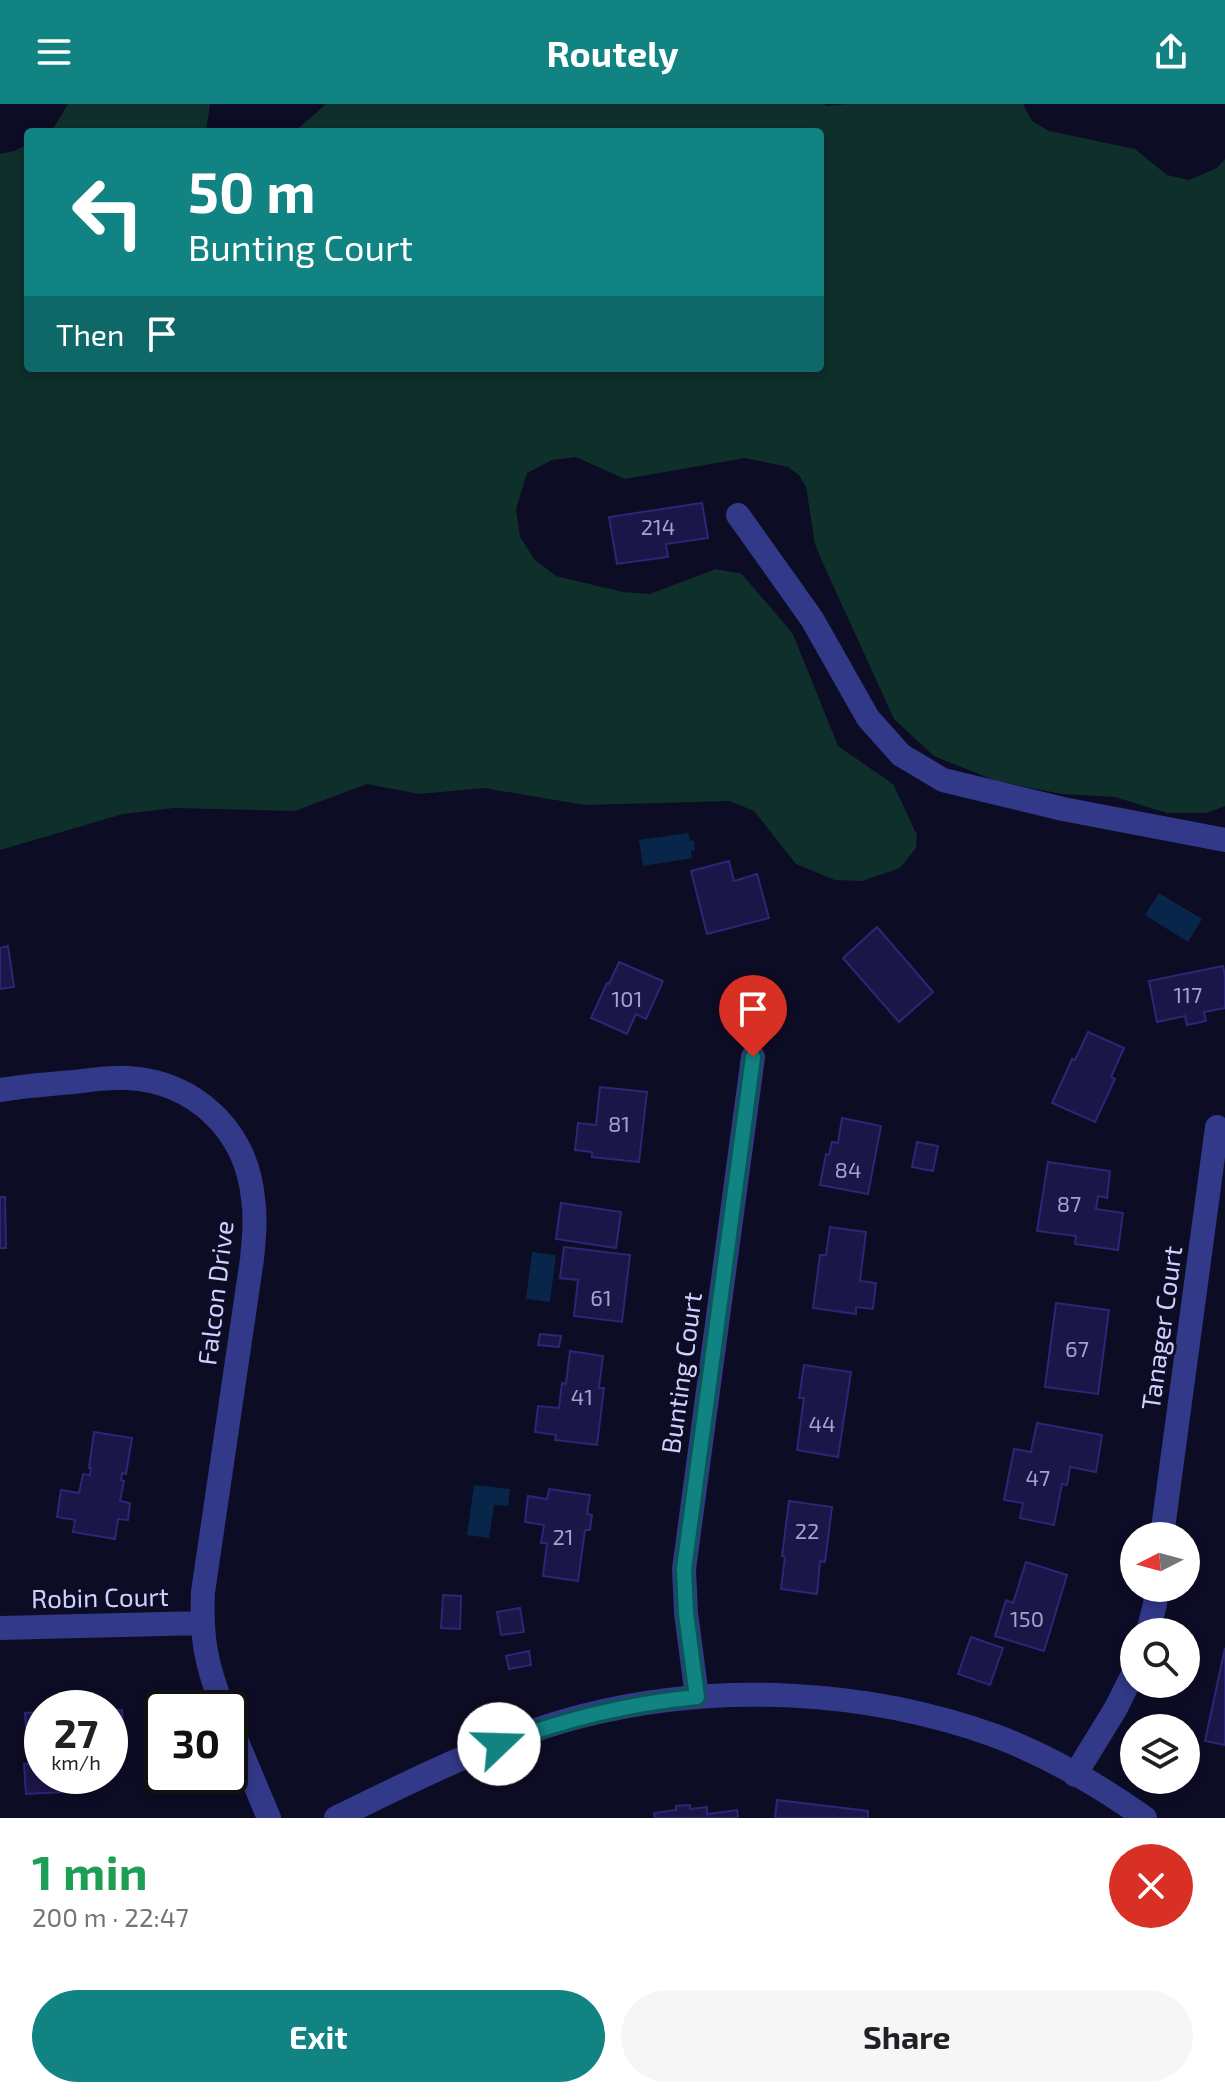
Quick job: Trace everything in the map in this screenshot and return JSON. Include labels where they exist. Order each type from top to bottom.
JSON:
[{"type":"street","points":[[738,515],[812,619],[868,718],[901,755],[943,780],[1063,809],[1225,840]]},
{"type":"street","name":"Bunting Court","points":[[697,1697],[686,1613],[684,1569],[753,1057]]},
{"type":"street","name":"Falcon Drive","points":[[0,1090],[98,1079],[127,1078],[156,1082],[175,1088],[199,1102],[220,1120],[235,1140],[246,1165],[255,1225],[252,1259],[207,1555],[202,1623],[204,1649],[216,1690]]},
{"type":"street","name":"Tanager Court","points":[[1164,1522],[1217,1127]]},
{"type":"street","name":"Robin Court","points":[[0,1628],[202,1623]]},
{"type":"street","points":[[336,1818],[479,1752],[584,1715],[649,1702],[760,1695],[870,1704],[958,1723],[998,1737],[1075,1775],[1145,1818]]},
{"type":"street","points":[[1075,1775],[1121,1698]]},
{"type":"street","points":[[248,1768],[269,1818]]},
{"type":"green space","points":[[68,104],[210,104],[207,128],[53,128]]},
{"type":"green space","points":[[326,104],[1023,104],[1032,121],[1049,131],[1135,149],[1167,175],[1189,180],[1217,168],[1225,159],[1225,806],[1207,813],[1167,813],[1115,797],[1062,794],[996,781],[934,756],[894,719],[815,544],[806,487],[799,475],[788,467],[745,458],[625,479],[576,457],[552,460],[527,473],[516,509],[520,537],[535,560],[556,576],[623,592],[650,594],[716,569],[742,574],[793,634],[838,746],[893,784],[917,835],[916,848],[900,868],[862,881],[835,880],[796,864],[754,811],[730,801],[585,805],[484,788],[419,794],[367,784],[295,811],[174,808],[123,814],[0,850],[0,154],[24,146],[24,372],[824,372],[824,128],[299,128]]},
{"type":"water","points":[[688,833],[690,841],[694,840],[692,858],[643,866],[639,840]]},
{"type":"water","points":[[1159,893],[1202,919],[1188,942],[1145,915]]},
{"type":"water","points":[[532,1252],[556,1255],[550,1302],[526,1299]]},
{"type":"water","points":[[474,1485],[510,1489],[508,1506],[494,1505],[489,1538],[467,1535]]},
{"type":"building","points":[[702,503],[708,538],[666,544],[668,557],[617,564],[609,517]]},
{"type":"building","points":[[729,861],[734,881],[757,874],[769,918],[707,934],[691,871]]},
{"type":"building","points":[[877,927],[933,992],[899,1022],[843,958]]},
{"type":"building","points":[[8,946],[14,987],[0,989],[0,948]]},
{"type":"building","points":[[619,962],[663,981],[646,1019],[636,1014],[627,1034],[591,1018]]},
{"type":"building","points":[[1223,966],[1225,1008],[1204,1012],[1206,1021],[1187,1025],[1185,1016],[1157,1022],[1149,981]]},
{"type":"building","points":[[1088,1032],[1124,1048],[1111,1077],[1115,1079],[1095,1122],[1052,1103]]},
{"type":"building","points":[[600,1087],[647,1092],[639,1162],[592,1157],[592,1152],[575,1150],[578,1123],[596,1125]]},
{"type":"building","points":[[842,1118],[881,1126],[868,1194],[820,1185],[826,1154],[829,1155],[832,1142],[838,1143]]},
{"type":"building","points":[[917,1142],[938,1146],[933,1171],[912,1167]]},
{"type":"building","points":[[1048,1162],[1110,1171],[1107,1198],[1098,1196],[1096,1209],[1123,1213],[1118,1250],[1075,1244],[1076,1236],[1037,1231]]},
{"type":"building","points":[[0,1197],[5,1197],[6,1248],[0,1248]]},
{"type":"building","points":[[561,1203],[621,1212],[616,1248],[556,1239]]},
{"type":"building","points":[[830,1227],[866,1232],[860,1281],[876,1283],[873,1309],[856,1307],[856,1314],[813,1308],[820,1255],[826,1255]]},
{"type":"building","points":[[564,1247],[630,1255],[622,1322],[574,1316],[578,1280],[560,1278]]},
{"type":"building","points":[[1056,1303],[1109,1310],[1098,1394],[1045,1387]]},
{"type":"building","points":[[540,1334],[561,1336],[559,1347],[538,1345]]},
{"type":"building","points":[[570,1351],[603,1356],[599,1388],[604,1388],[597,1445],[555,1440],[556,1435],[535,1432],[538,1406],[559,1408]]},
{"type":"building","points":[[804,1365],[851,1372],[838,1457],[797,1450],[804,1398],[799,1398]]},
{"type":"building","points":[[1037,1423],[1102,1435],[1096,1472],[1070,1467],[1067,1485],[1062,1484],[1054,1525],[1020,1518],[1023,1503],[1004,1500],[1014,1449],[1031,1452]]},
{"type":"building","points":[[94,1432],[132,1438],[126,1474],[122,1473],[121,1480],[124,1481],[120,1501],[130,1503],[128,1520],[118,1519],[115,1539],[73,1532],[75,1520],[57,1517],[61,1490],[79,1493],[83,1474],[90,1475]]},
{"type":"building","points":[[549,1489],[590,1495],[587,1514],[592,1515],[590,1530],[585,1530],[578,1581],[543,1576],[547,1543],[541,1543],[544,1525],[525,1522],[528,1496],[547,1499]]},
{"type":"building","points":[[789,1501],[832,1507],[825,1562],[820,1561],[817,1594],[781,1589]]},
{"type":"building","points":[[1026,1562],[1067,1575],[1044,1651],[995,1636],[1006,1600],[1013,1603]]},
{"type":"building","points":[[443,1595],[461,1596],[460,1629],[441,1628]]},
{"type":"building","points":[[520,1608],[524,1632],[501,1635],[497,1612]]},
{"type":"building","points":[[971,1637],[1003,1648],[990,1685],[958,1674]]},
{"type":"building","points":[[1225,1648],[1225,1745],[1205,1741]]},
{"type":"building","points":[[529,1651],[531,1665],[509,1669],[506,1656]]},
{"type":"building","points":[[777,1800],[868,1811],[868,1818],[775,1818]]},
{"type":"building","points":[[690,1805],[690,1809],[707,1807],[707,1814],[737,1810],[738,1818],[655,1818],[654,1813]]},
{"type":"route","points":[[499,1744],[584,1715],[649,1702],[697,1697],[686,1613],[684,1569],[753,1057]]}]
